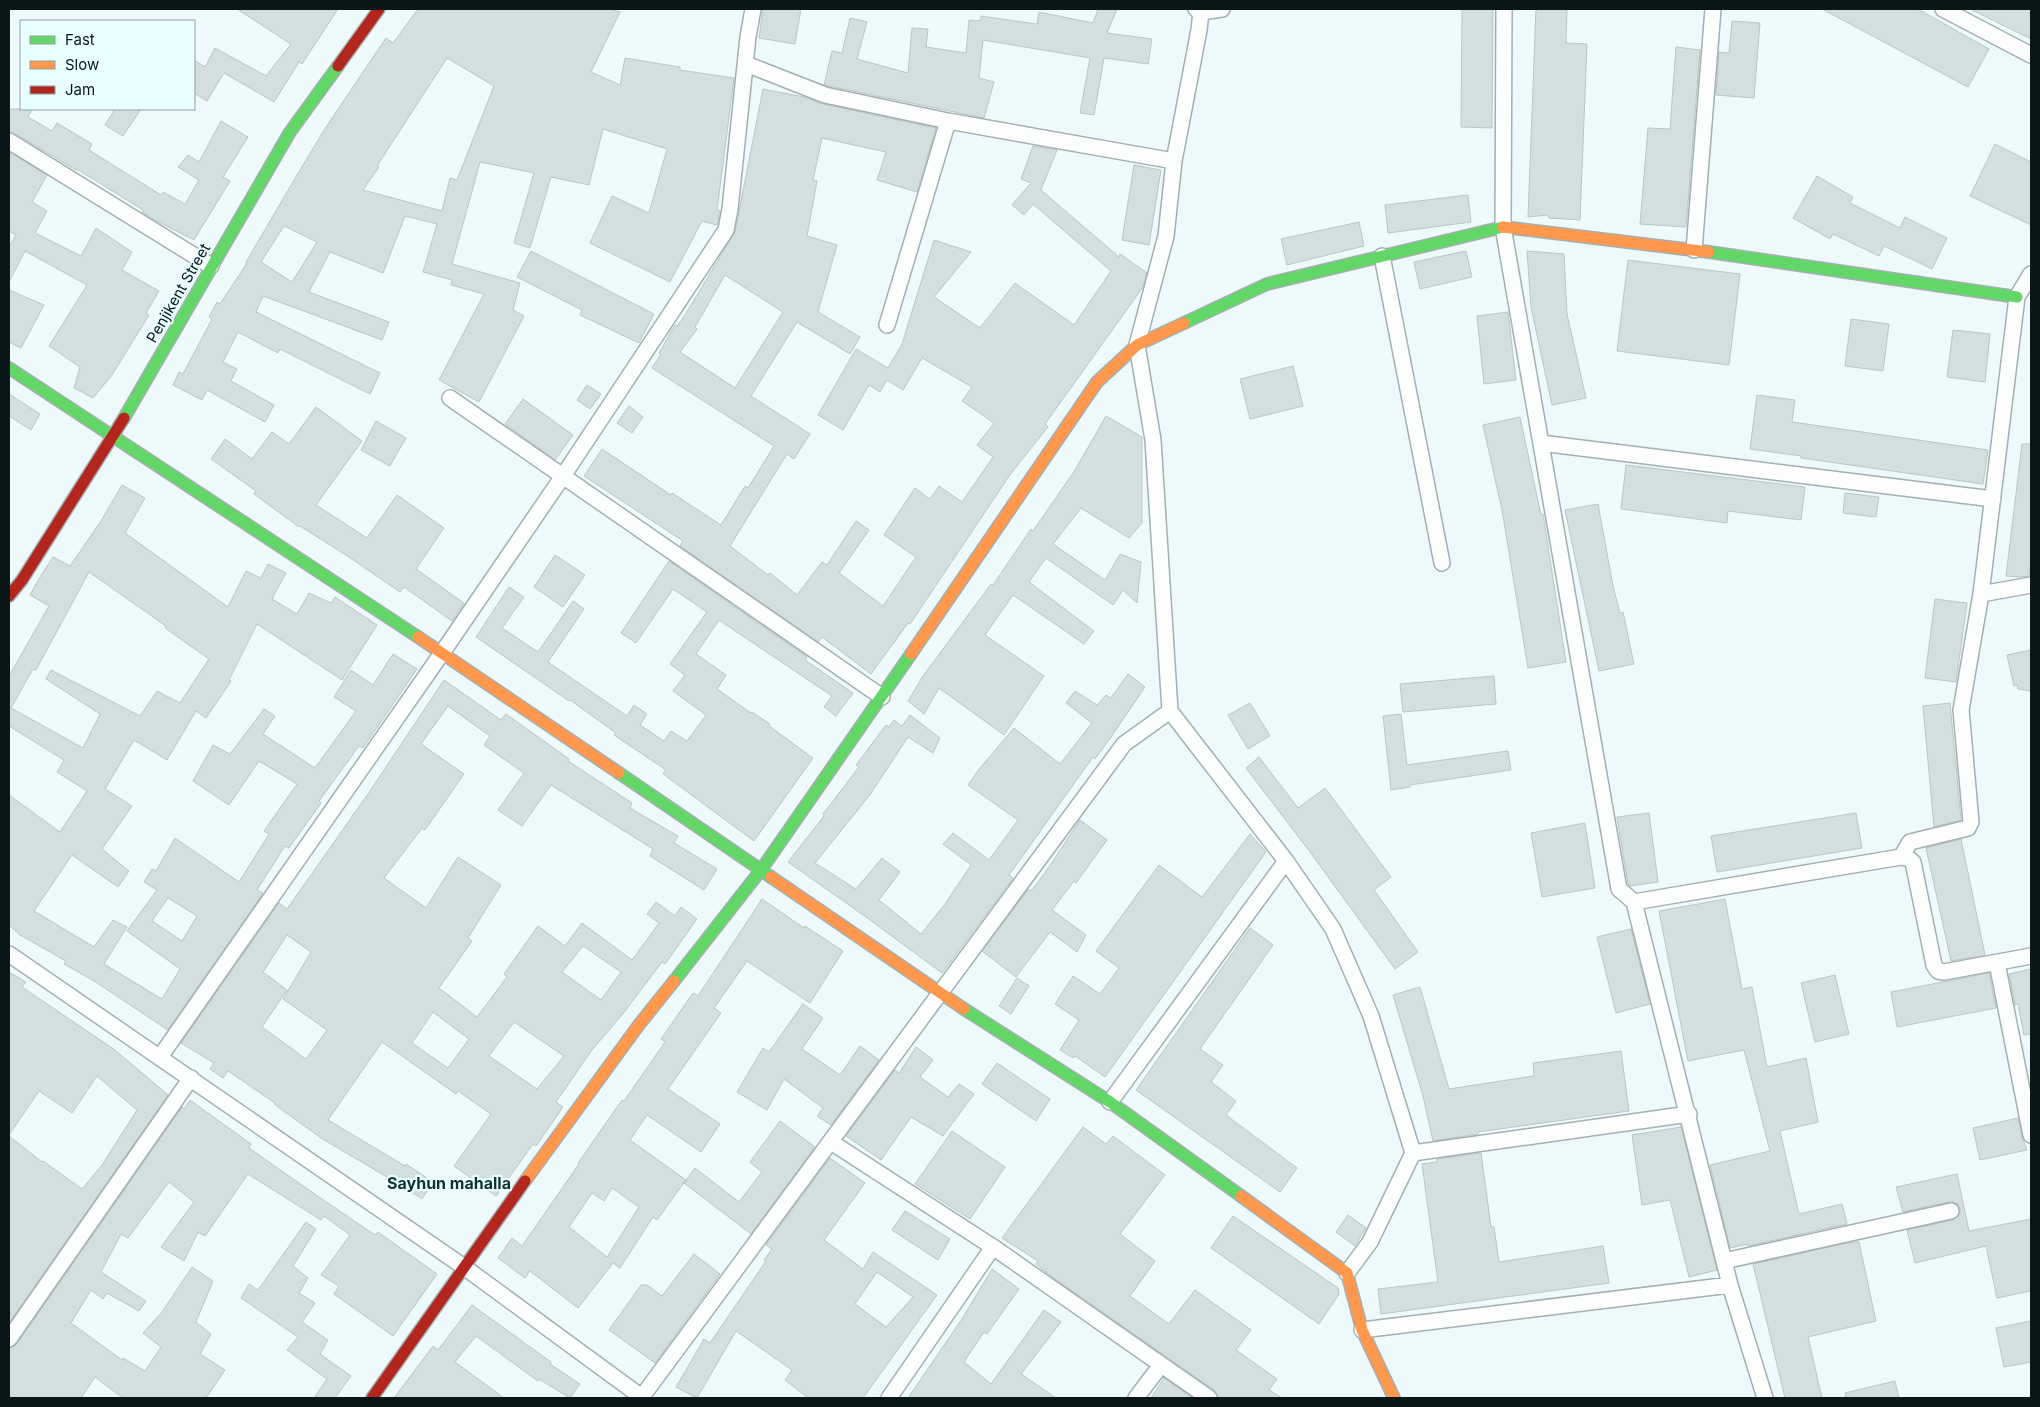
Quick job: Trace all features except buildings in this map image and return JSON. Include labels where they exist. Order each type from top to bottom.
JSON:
[{"type":"street","name":"Penjikent Street","points":[[9,596],[22,580],[114,437],[290,132],[378,9]]},
{"type":"street","points":[[160,1057],[442,653],[563,476],[726,230],[753,9]]},
{"type":"street","points":[[1222,9],[1199,10],[1174,161],[1166,236],[1137,345],[1153,440],[1170,711],[1286,861],[1333,929],[1371,1016],[1413,1153],[1370,1242],[1346,1273]]},
{"type":"street","points":[[1504,9],[1503,228],[1619,888],[1634,902],[1730,1285],[1765,1398]]},
{"type":"street","points":[[1694,250],[1713,9]]},
{"type":"street","points":[[1943,9],[2031,55]]},
{"type":"street","points":[[746,64],[825,95],[948,121],[1174,161]]},
{"type":"street","points":[[887,325],[948,121]]},
{"type":"street","points":[[9,141],[211,266]]},
{"type":"street","points":[[372,1398],[638,1026],[760,870],[882,697],[1097,382],[1137,345],[1267,284],[1503,228],[1694,250],[2016,297]]},
{"type":"street","points":[[1382,256],[1442,563]]},
{"type":"street","points":[[1901,857],[1910,842],[1968,828],[1971,822],[1961,710],[1981,594],[2016,297],[2031,274]]},
{"type":"street","points":[[9,368],[442,653],[940,994],[1110,1102],[1346,1273],[1362,1330],[1394,1398]]},
{"type":"street","points":[[450,398],[882,697]]},
{"type":"street","points":[[1542,443],[1993,499]]},
{"type":"street","points":[[1981,594],[2031,585]]},
{"type":"street","points":[[9,954],[464,1267],[642,1398],[1124,744],[1170,711]]},
{"type":"street","points":[[1634,902],[1901,857],[1908,858],[1913,862],[1934,965],[1938,971],[1944,972],[2031,956]]},
{"type":"street","points":[[1110,1102],[1286,861]]},
{"type":"street","points":[[1997,963],[2031,1136]]},
{"type":"street","points":[[9,1339],[191,1078]]},
{"type":"street","points":[[1413,1153],[1688,1114]]},
{"type":"street","points":[[831,1142],[1070,1300],[1209,1398]]},
{"type":"street","points":[[1724,1261],[1951,1211]]},
{"type":"street","points":[[889,1398],[993,1248]]},
{"type":"street","points":[[1362,1330],[1730,1285]]},
{"type":"street","points":[[1136,1398],[1160,1365]]},
{"type":"traffic: fast","points":[[124,418],[290,132],[338,66]]},
{"type":"traffic: fast","points":[[1184,323],[1267,284],[1503,227]]},
{"type":"traffic: fast","points":[[1709,252],[2017,297]]},
{"type":"traffic: fast","points":[[9,368],[418,637]]},
{"type":"traffic: fast","points":[[771,877],[761,870],[911,654]]},
{"type":"traffic: fast","points":[[619,773],[761,870],[674,981]]},
{"type":"traffic: fast","points":[[964,1009],[1110,1102],[1241,1196]]},
{"type":"traffic: slow","points":[[1503,227],[1709,252]]},
{"type":"traffic: slow","points":[[911,654],[1097,382],[1137,345],[1184,323]]},
{"type":"traffic: slow","points":[[418,637],[619,773]]},
{"type":"traffic: slow","points":[[771,877],[964,1009]]},
{"type":"traffic: slow","points":[[525,1181],[638,1026],[674,981]]},
{"type":"traffic: slow","points":[[1241,1196],[1347,1273],[1362,1330],[1394,1398]]},
{"type":"traffic: jam","points":[[338,66],[379,9]]},
{"type":"traffic: jam","points":[[9,596],[22,580],[124,418]]},
{"type":"traffic: jam","points":[[372,1398],[525,1181]]},
{"type":"district","name":"Sayhun mahalla","points":[[449,1183]]}]
